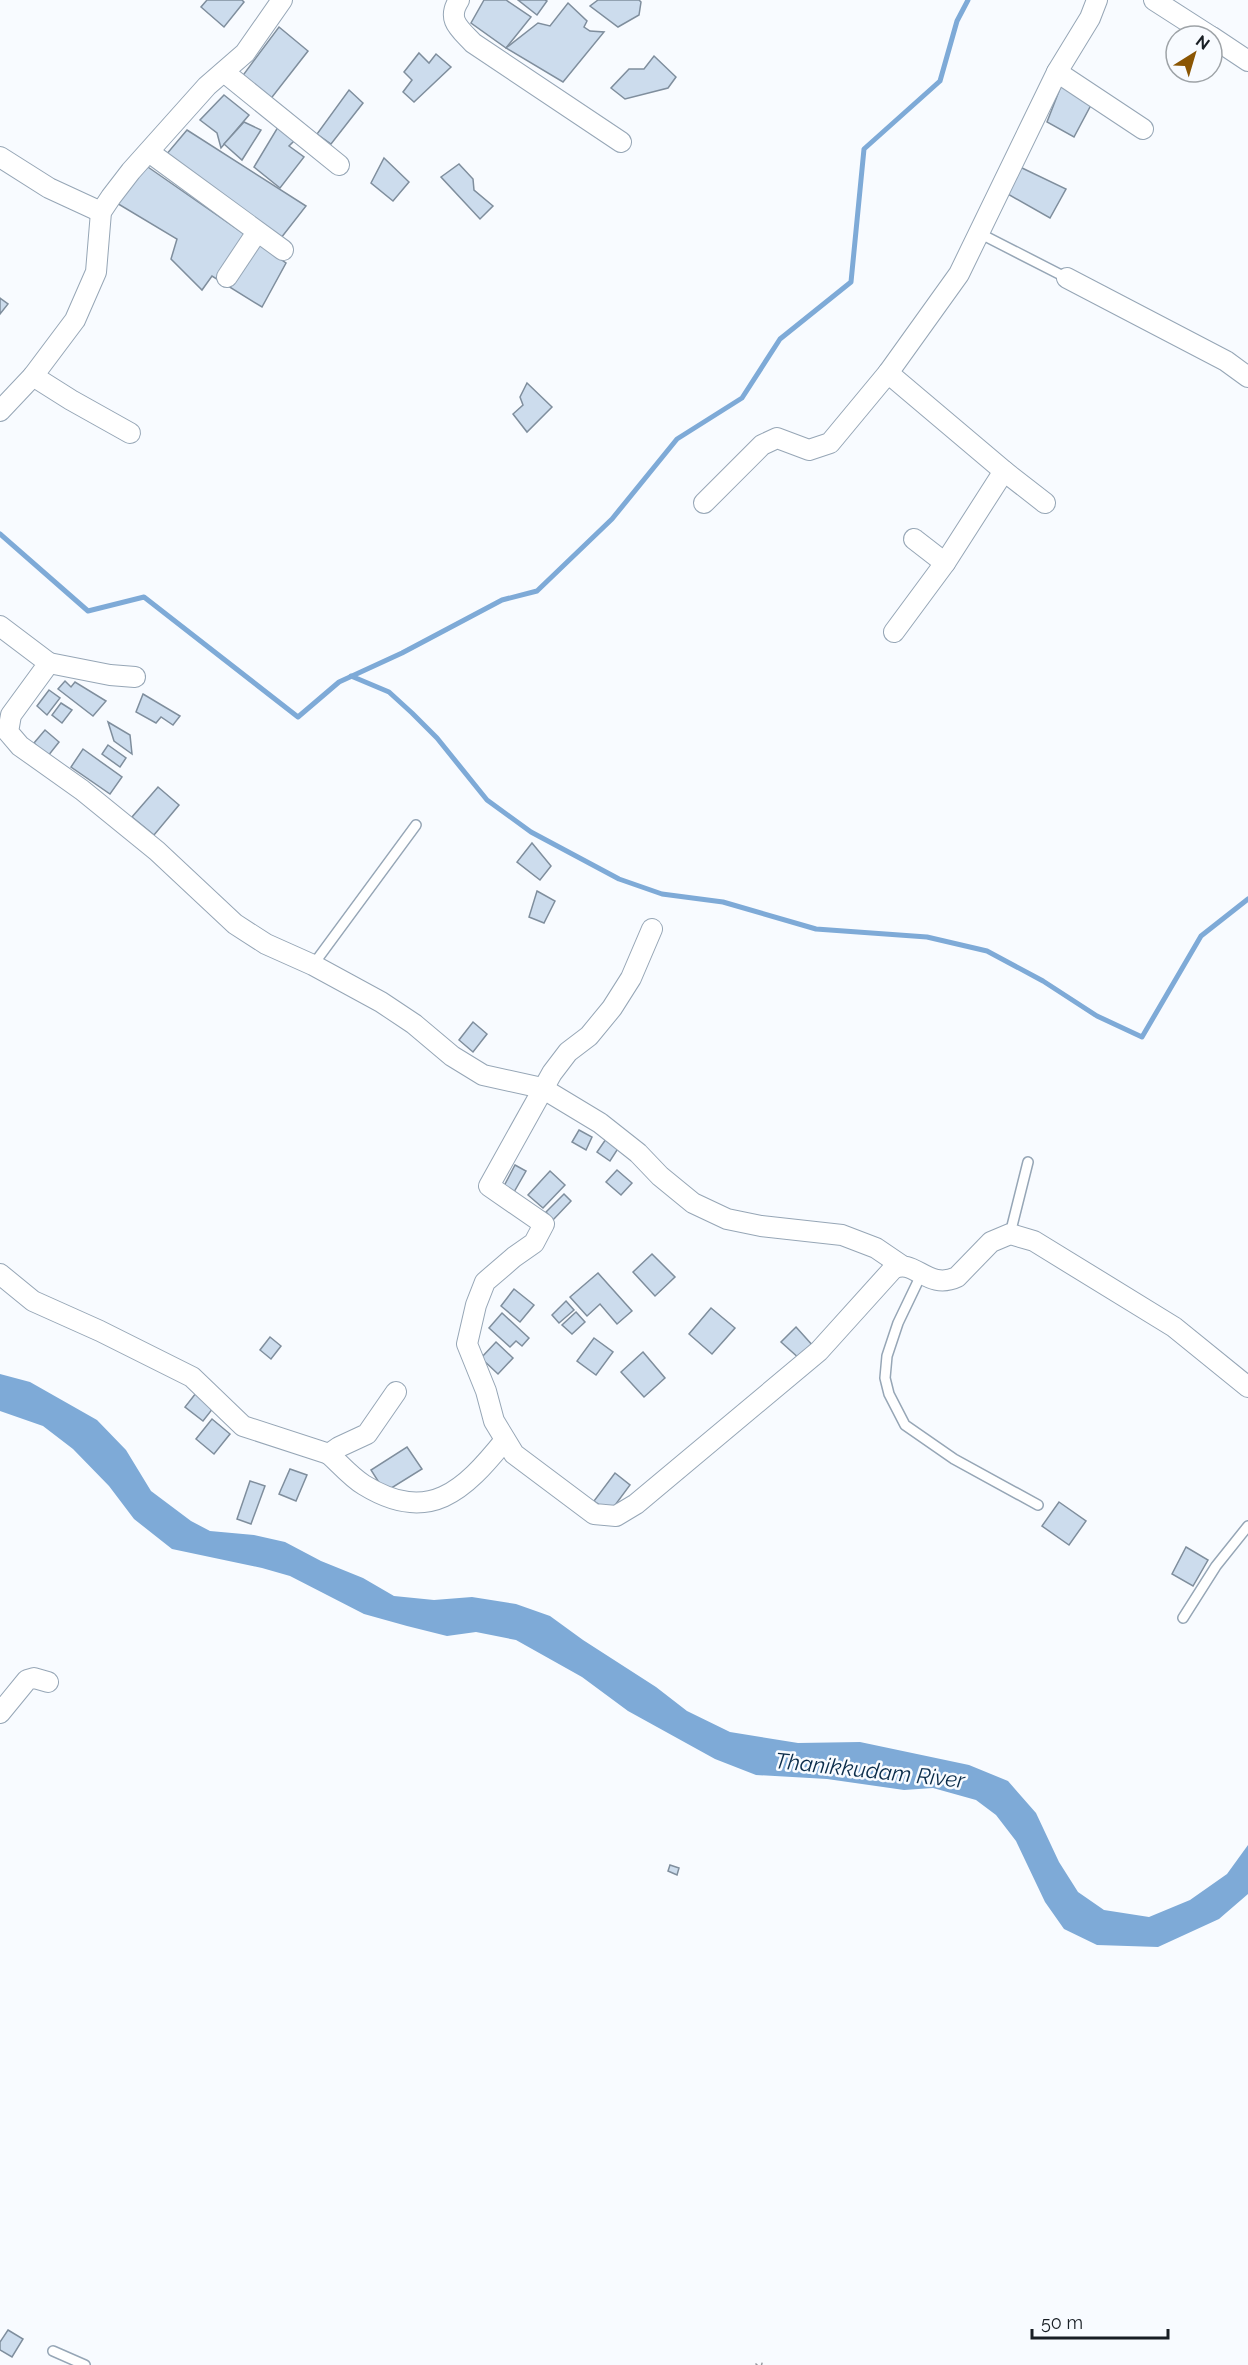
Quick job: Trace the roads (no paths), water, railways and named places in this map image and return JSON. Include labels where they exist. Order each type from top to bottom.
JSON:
[{"type":"street","points":[[0,411],[33,376],[75,320],[96,272],[101,213],[131,171],[207,86],[245,53],[282,0]]},
{"type":"street","points":[[459,0],[454,8],[455,23],[473,43],[621,142]]},
{"type":"street","points":[[704,503],[762,445],[777,438],[809,450],[830,443],[888,373],[959,274],[1057,72],[1090,18],[1097,0]]},
{"type":"street","points":[[1154,0],[1191,24]]},
{"type":"street","points":[[1224,45],[1248,61]]},
{"type":"street","points":[[224,72],[339,165]]},
{"type":"street","points":[[1057,72],[1143,129]]},
{"type":"street","points":[[148,152],[283,250]]},
{"type":"street","points":[[0,157],[49,188],[101,213]]},
{"type":"street","points":[[227,277],[257,232]]},
{"type":"street","points":[[1067,278],[1226,362],[1248,377]]},
{"type":"street","points":[[888,373],[1045,503]]},
{"type":"street","points":[[33,376],[130,433]]},
{"type":"street","points":[[894,632],[945,564],[1004,471]]},
{"type":"street","points":[[914,539],[945,564]]},
{"type":"street","points":[[0,626],[49,663],[110,675],[135,677]]},
{"type":"street","points":[[49,663],[11,715],[8,732],[20,746],[82,790],[157,850],[235,924],[266,944],[313,965],[381,1002],[414,1024],[452,1056],[483,1075],[542,1088],[600,1123],[638,1153],[660,1176],[693,1203],[727,1219],[761,1226],[842,1236],[876,1248],[901,1265]]},
{"type":"street","points":[[652,929],[631,978],[612,1008],[589,1036],[568,1052],[542,1088],[507,1157],[489,1186],[544,1224],[534,1243],[485,1282],[476,1305],[467,1344],[486,1392],[494,1421],[505,1440],[514,1454],[559,1490],[594,1514],[616,1516],[636,1504],[791,1376],[819,1351],[893,1269],[907,1265],[921,1275],[939,1281],[949,1280],[957,1277],[991,1242],[1010,1234],[1034,1241],[1174,1327],[1248,1387]]},
{"type":"street","points":[[0,1274],[33,1301],[111,1336],[192,1377],[243,1426],[329,1455],[363,1484],[403,1503],[432,1502],[462,1487],[483,1467],[505,1440]]},
{"type":"street","points":[[329,1455],[339,1447],[367,1434],[396,1392]]},
{"type":"street","points":[[0,1713],[27,1680],[34,1678],[48,1682]]},
{"type":"lane","points":[[979,233],[1067,278]]},
{"type":"lane","points":[[313,965],[416,825]]},
{"type":"lane","points":[[1010,1234],[1028,1162]]},
{"type":"lane","points":[[921,1275],[898,1323],[887,1356],[885,1378],[889,1394],[905,1425],[954,1459],[1038,1505]]},
{"type":"lane","points":[[1184,1618],[1216,1566],[1248,1526]]},
{"type":"lane","points":[[53,2351],[85,2365]]},
{"type":"water","name":"Thanikkudam River","points":[[0,1374],[30,1382],[97,1420],[126,1450],[151,1491],[191,1521],[210,1531],[254,1535],[285,1542],[321,1561],[363,1578],[394,1596],[434,1600],[472,1597],[516,1604],[550,1616],[656,1687],[687,1711],[730,1732],[798,1743],[860,1742],[969,1765],[1008,1781],[1036,1813],[1059,1862],[1078,1892],[1104,1910],[1149,1917],[1190,1900],[1227,1874],[1248,1845],[1248,1894],[1219,1919],[1158,1947],[1097,1945],[1064,1929],[1045,1902],[1016,1841],[996,1815],[976,1800],[933,1788],[904,1790],[827,1779],[756,1775],[715,1759],[628,1711],[582,1677],[516,1640],[476,1632],[447,1636],[407,1626],[364,1614],[290,1576],[172,1549],[134,1519],[109,1486],[73,1449],[43,1426],[0,1411]]},
{"type":"waterway","points":[[0,534],[88,611],[144,597],[298,717],[339,682],[402,653],[502,600],[537,591],[612,519],[677,439],[742,398],[780,339],[851,282],[864,149],[940,81],[957,21],[968,0]]},
{"type":"waterway","points":[[351,676],[389,692],[437,738],[487,800],[531,832],[619,879],[662,894],[723,902],[816,929],[927,937],[987,951],[1043,981],[1097,1016],[1142,1037],[1201,936],[1248,899]]}]
